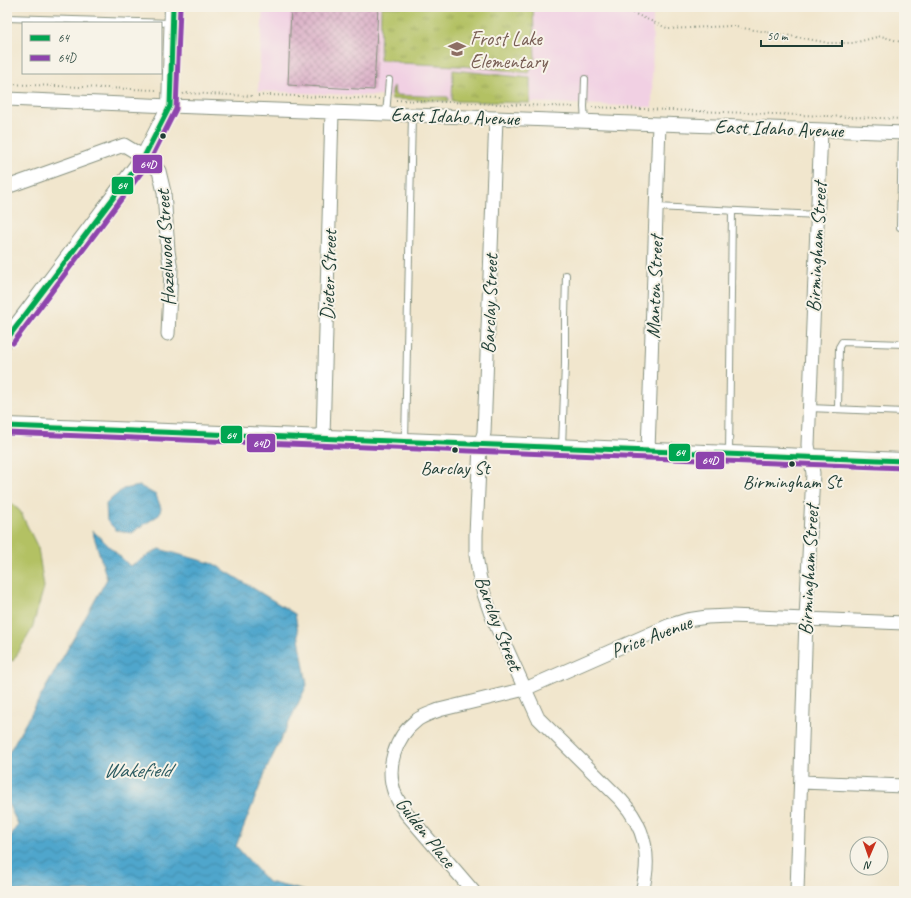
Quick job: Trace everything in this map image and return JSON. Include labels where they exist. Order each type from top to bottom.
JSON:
[{"type":"street","points":[[7,339],[144,157],[170,106],[173,7]]},
{"type":"street","name":"East Idaho Avenue","points":[[7,98],[170,106],[903,133]]},
{"type":"street","name":"Dieter Street","points":[[323,438],[332,112]]},
{"type":"street","name":"Barclay Street","points":[[496,118],[484,432],[480,444],[476,535],[476,555],[479,574],[491,614],[538,718],[621,800],[637,822],[646,848],[647,864],[642,891]]},
{"type":"street","name":"Manton Street","points":[[648,451],[659,124]]},
{"type":"street","name":"Birmingham Street","points":[[797,891],[806,619],[813,472],[808,445],[809,408],[821,130]]},
{"type":"street","name":"Hazelwood Street","points":[[7,187],[124,145],[144,157],[159,171],[164,192],[168,251],[171,270],[168,334]]},
{"type":"street","points":[[7,426],[904,461]]},
{"type":"street","name":"Price Avenue","points":[[525,689],[668,626],[687,620],[730,616],[904,623]]},
{"type":"street","name":"Gulden Place","points":[[473,891],[400,804],[395,794],[392,782],[392,758],[401,737],[409,727],[428,714],[525,689]]},
{"type":"street","points":[[800,782],[904,786]]},
{"type":"lane","points":[[7,18],[140,22]]},
{"type":"lane","points":[[162,23],[173,23]]},
{"type":"lane","points":[[585,79],[585,121]]},
{"type":"lane","points":[[386,114],[389,80]]},
{"type":"lane","points":[[405,441],[412,115]]},
{"type":"lane","points":[[900,227],[903,133]]},
{"type":"lane","points":[[656,206],[818,215]]},
{"type":"lane","points":[[729,454],[732,211]]},
{"type":"lane","points":[[562,447],[566,275]]},
{"type":"lane","points":[[838,409],[839,347],[842,342],[904,344]]},
{"type":"lane","points":[[809,408],[904,412]]},
{"type":"path","points":[[627,7],[633,13],[669,29],[730,26],[828,43],[853,42],[882,36],[904,43]]},
{"type":"path","points":[[7,84],[156,90],[158,92]]},
{"type":"path","points":[[183,94],[387,99],[904,119]]},
{"type":"shaded area","name":"Frost Lake Elementary","points":[[263,7],[653,7],[652,107],[258,91]]},
{"type":"green space","points":[[381,7],[533,7],[535,58],[529,73],[476,67],[401,63],[390,60],[380,60]]},
{"type":"green space","points":[[453,70],[530,78],[530,103],[452,101]]},
{"type":"green space","points":[[394,86],[395,95],[448,97],[448,101],[391,99]]},
{"type":"green space","points":[[7,499],[20,511],[38,548],[44,587],[32,629],[13,661],[7,659]]},
{"type":"water","points":[[140,486],[156,495],[161,508],[159,515],[131,533],[116,530],[107,521],[106,504],[123,489]]},
{"type":"water","name":"Wakefield","points":[[92,530],[130,566],[159,549],[214,564],[295,614],[307,685],[267,768],[236,846],[268,882],[305,891],[7,891],[7,843],[18,824],[7,802],[7,756],[107,579]]},
{"type":"building","points":[[291,7],[378,7],[374,90],[288,85]]},
{"type":"transit line","name":"64","points":[[7,339],[144,157],[170,106],[173,7]]},
{"type":"transit line","name":"64D","points":[[13,343],[150,161],[176,109],[180,7]]},
{"type":"transit line","name":"64","points":[[7,426],[904,461]]},
{"type":"transit line","name":"64D","points":[[7,433],[904,468]]},
{"type":"place","name":"Frost Lake Elementary","points":[[457,49]]},
{"type":"place","name":"Barclay St","points":[[455,450]]},
{"type":"place","name":"Birmingham St","points":[[792,464]]}]
